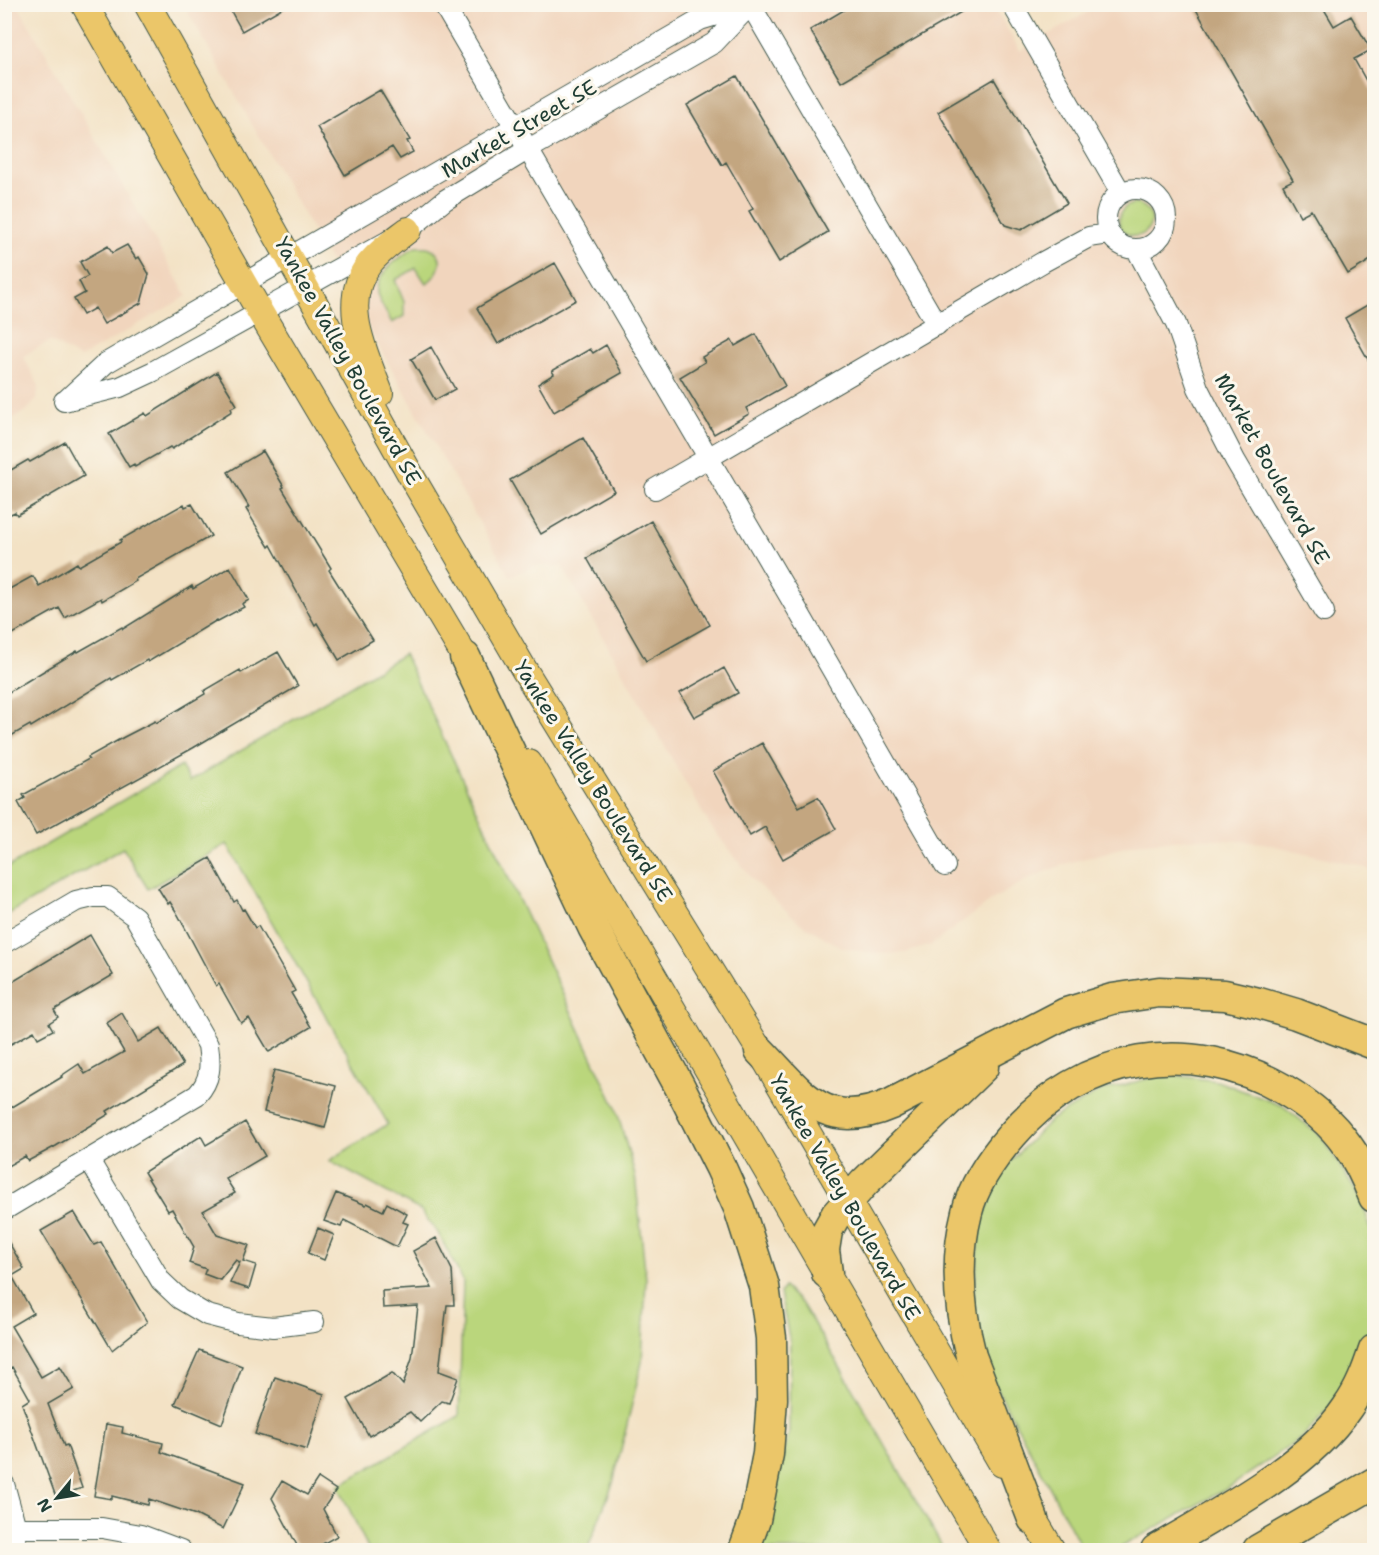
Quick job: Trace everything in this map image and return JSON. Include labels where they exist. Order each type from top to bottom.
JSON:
[{"type":"highway","points":[[465,657],[593,927],[721,1168],[739,1208],[764,1286],[771,1338],[772,1399],[769,1443],[755,1520],[744,1551]]},
{"type":"highway","points":[[760,1052],[814,1104],[829,1112],[844,1115],[877,1110],[1065,1013],[1112,999],[1159,992],[1225,995],[1259,1003],[1296,1014],[1374,1044]]},
{"type":"highway","points":[[827,1273],[824,1250],[827,1231],[836,1215],[999,1049]]},
{"type":"highway","points":[[1034,1519],[971,1356],[964,1330],[960,1298],[960,1263],[965,1220],[976,1188],[996,1154],[1037,1108],[1065,1089],[1095,1074],[1123,1064],[1161,1058],[1200,1059],[1227,1065],[1264,1079],[1298,1098],[1321,1117],[1347,1144],[1365,1175],[1374,1197]]},
{"type":"highway","points":[[1162,1547],[1294,1463],[1320,1441],[1347,1408],[1364,1380],[1374,1350]]},
{"type":"highway","points":[[1258,1551],[1374,1483]]},
{"type":"main road","name":"Yankee Valley Boulevard SE","points":[[84,4],[260,312],[827,1273],[988,1551]]},
{"type":"main road","name":"Yankee Valley Boulevard SE","points":[[147,4],[413,479],[525,671],[760,1052],[1052,1551]]},
{"type":"main road","points":[[408,230],[370,262],[361,276],[355,297],[355,312],[359,337],[413,479]]},
{"type":"street","points":[[443,4],[945,866]]},
{"type":"street","points":[[1012,4],[1121,193]]},
{"type":"street","name":"Market Street SE","points":[[750,5],[714,44],[527,150],[445,200],[408,230],[152,372],[120,387],[64,401],[106,363],[289,257],[700,20],[750,5]]},
{"type":"street","points":[[750,5],[937,325]]},
{"type":"street","points":[[1132,189],[1143,190],[1154,195],[1161,202],[1166,223],[1163,233],[1147,248],[1137,250],[1126,248],[1117,243],[1110,234],[1106,223],[1106,211],[1121,193],[1132,189]]},
{"type":"street","points":[[655,489],[1089,237],[1110,234]]},
{"type":"street","name":"Market Boulevard SE","points":[[1137,250],[1176,324],[1198,388],[1235,460],[1324,612]]},
{"type":"street","points":[[4,943],[76,901],[93,897],[108,897],[135,917],[208,1045],[210,1073],[205,1086],[197,1095],[4,1210]]},
{"type":"street","points":[[89,1160],[161,1281],[180,1299],[207,1315],[238,1323],[273,1327],[314,1322]]},
{"type":"street","points":[[4,1484],[16,1528],[15,1551]]},
{"type":"street","points":[[16,1528],[102,1528],[141,1535],[176,1547],[181,1551]]},
{"type":"shaded area","points":[[17,4],[187,296],[80,358],[50,341],[23,356],[38,384],[37,399],[26,411],[5,423],[4,5]]},
{"type":"shaded area","points":[[184,5],[993,5],[1020,51],[1100,5],[1374,5],[1374,871],[1263,843],[1200,838],[1135,844],[1068,863],[1032,877],[993,899],[931,945],[905,953],[877,954],[841,947],[800,923],[753,880],[709,824],[562,566],[535,566],[510,576]]},
{"type":"green space","points":[[1135,204],[1147,208],[1151,220],[1147,232],[1135,236],[1123,232],[1119,220],[1123,208]]},
{"type":"green space","points":[[415,247],[428,247],[436,251],[440,265],[435,275],[427,283],[416,268],[395,280],[404,302],[404,316],[392,323],[378,297],[379,282],[388,268]]},
{"type":"green space","points":[[404,654],[616,1108],[635,1175],[646,1279],[642,1362],[613,1483],[587,1550],[369,1550],[338,1486],[459,1416],[463,1281],[438,1233],[420,1210],[329,1161],[388,1124],[227,844],[148,889],[123,848],[5,916],[5,869],[181,766],[190,781]]},
{"type":"green space","points":[[1166,1074],[1217,1081],[1283,1106],[1322,1137],[1362,1201],[1374,1240],[1374,1317],[1362,1358],[1342,1394],[1304,1436],[1231,1486],[1115,1550],[1083,1550],[991,1377],[973,1304],[981,1222],[1004,1168],[1050,1120],[1100,1091]]},
{"type":"green space","points":[[784,1287],[802,1304],[944,1550],[759,1550],[789,1433],[790,1342],[780,1293]]},
{"type":"building","points":[[227,4],[289,4],[242,31]]},
{"type":"building","points":[[854,4],[975,4],[841,82],[810,30]]},
{"type":"building","points":[[1193,4],[1321,4],[1334,26],[1351,16],[1371,50],[1354,59],[1374,95],[1374,258],[1348,274],[1311,210],[1300,216],[1283,185],[1293,180]]},
{"type":"building","points":[[737,76],[828,232],[779,262],[749,211],[753,209],[726,162],[722,165],[687,105]]},
{"type":"building","points":[[994,79],[1067,203],[1021,230],[1005,225],[938,112]]},
{"type":"building","points":[[380,90],[410,140],[407,141],[413,152],[400,159],[392,147],[345,175],[317,127]]},
{"type":"building","points":[[127,245],[136,259],[139,257],[149,274],[141,303],[104,324],[95,308],[83,315],[74,299],[85,293],[79,281],[88,276],[80,262],[108,246],[112,253]]},
{"type":"building","points":[[555,263],[576,300],[498,344],[477,308]]},
{"type":"building","points":[[1374,301],[1374,370],[1345,318]]},
{"type":"building","points":[[756,334],[785,386],[746,408],[749,414],[714,434],[680,377],[705,362],[702,357],[732,340],[735,346]]},
{"type":"building","points":[[606,345],[622,373],[554,412],[538,384],[554,374],[552,371],[590,349],[593,353]]},
{"type":"building","points":[[431,347],[455,389],[435,400],[411,359]]},
{"type":"building","points":[[217,372],[237,405],[231,408],[232,411],[172,449],[170,447],[135,467],[134,464],[129,467],[109,434],[145,413],[147,416]]},
{"type":"building","points":[[583,438],[614,491],[541,534],[510,480]]},
{"type":"building","points":[[65,442],[84,476],[17,515],[15,512],[4,517],[4,474]]},
{"type":"building","points":[[263,451],[284,487],[282,488],[331,568],[329,570],[373,640],[339,660],[317,623],[315,625],[271,545],[269,547],[246,509],[249,507],[228,472]]},
{"type":"building","points":[[184,504],[185,507],[192,504],[211,536],[135,579],[136,581],[102,601],[101,598],[65,618],[59,608],[4,639],[4,592],[33,576],[39,586],[77,563],[79,566]]},
{"type":"building","points":[[651,521],[710,625],[646,661],[587,558]]},
{"type":"building","points":[[230,567],[249,600],[242,604],[244,607],[217,620],[148,662],[147,660],[112,680],[111,678],[31,727],[30,725],[4,740],[4,695],[77,651],[122,627],[123,629],[192,586],[193,589]]},
{"type":"building","points":[[278,652],[298,686],[193,748],[36,835],[18,802],[25,798],[23,795],[124,737],[155,721],[156,723],[240,670],[241,673]]},
{"type":"building","points":[[724,668],[738,693],[694,717],[680,693]]},
{"type":"building","points":[[762,743],[799,807],[818,797],[836,829],[783,859],[765,827],[750,836],[713,771]]},
{"type":"building","points":[[210,858],[234,902],[237,900],[255,928],[258,926],[295,991],[291,993],[311,1027],[269,1052],[249,1018],[241,1023],[219,984],[216,986],[177,913],[158,888]]},
{"type":"building","points":[[90,935],[113,975],[54,1010],[58,1017],[49,1023],[53,1030],[38,1038],[34,1031],[4,1048],[4,987]]},
{"type":"building","points":[[122,1013],[138,1042],[161,1028],[183,1065],[107,1111],[109,1114],[56,1146],[28,1161],[25,1156],[4,1168],[4,1112],[79,1064],[85,1074],[124,1052],[107,1023]]},
{"type":"building","points":[[274,1070],[336,1086],[325,1128],[264,1112]]},
{"type":"building","points":[[245,1122],[265,1156],[226,1179],[235,1193],[203,1211],[217,1235],[249,1245],[243,1261],[256,1265],[249,1289],[230,1283],[240,1262],[236,1260],[220,1280],[204,1274],[206,1269],[189,1263],[194,1247],[172,1209],[168,1211],[144,1172],[201,1136],[206,1145]]},
{"type":"building","points":[[336,1193],[383,1211],[387,1203],[407,1214],[403,1222],[408,1224],[397,1247],[344,1220],[341,1227],[324,1221]]},
{"type":"building","points":[[74,1212],[94,1245],[101,1242],[147,1322],[112,1350],[41,1231]]},
{"type":"building","points":[[318,1228],[334,1235],[324,1260],[308,1253]]},
{"type":"building","points":[[4,1234],[24,1269],[12,1276],[33,1313],[11,1326],[41,1377],[60,1366],[74,1389],[48,1404],[64,1446],[67,1445],[82,1488],[56,1497],[22,1404],[30,1399],[12,1367],[4,1371]]},
{"type":"building","points":[[436,1238],[452,1270],[454,1305],[447,1305],[439,1371],[458,1378],[449,1403],[442,1401],[420,1422],[410,1412],[369,1436],[348,1399],[392,1373],[403,1385],[412,1358],[418,1306],[383,1308],[382,1291],[432,1288],[413,1251]]},
{"type":"building","points":[[199,1350],[242,1366],[222,1424],[175,1404]]},
{"type":"building","points":[[275,1377],[324,1394],[307,1450],[255,1434]]},
{"type":"building","points":[[106,1424],[123,1427],[122,1433],[163,1443],[161,1452],[245,1483],[223,1529],[196,1515],[149,1499],[148,1505],[112,1496],[112,1499],[94,1496]]},
{"type":"building","points":[[318,1478],[336,1490],[323,1509],[337,1536],[310,1551],[300,1551],[272,1498],[282,1481],[307,1495]]}]
